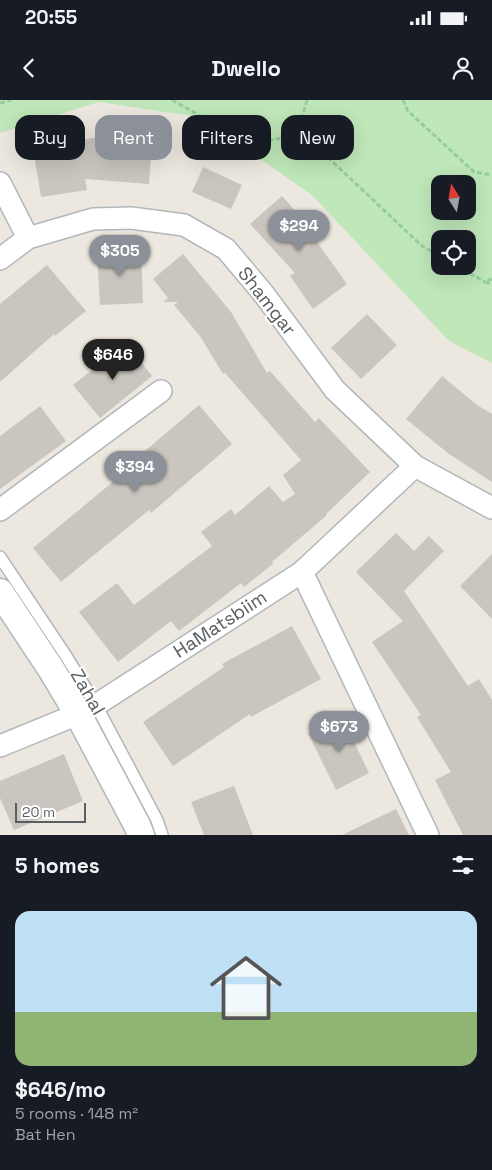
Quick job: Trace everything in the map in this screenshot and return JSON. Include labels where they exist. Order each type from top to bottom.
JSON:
[{"type":"street","points":[[0,183],[28,238]]},
{"type":"street","name":"Shamgar","points":[[0,259],[28,238],[93,219],[131,218],[184,225],[226,250],[263,292],[335,390],[415,466],[492,508]]},
{"type":"street","points":[[0,510],[161,391]]},
{"type":"street","name":"HaMatsbiim","points":[[0,746],[87,709],[302,572],[415,466]]},
{"type":"street","points":[[302,572],[428,835]]},
{"type":"street","name":"Zahal","points":[[0,592],[51,668],[87,709],[141,835]]},
{"type":"lane","name":"Zahal","points":[[0,557],[66,656],[87,709],[157,820],[162,835]]},
{"type":"path","points":[[0,103],[11,100]]},
{"type":"path","points":[[172,100],[217,125],[268,140],[281,138]]},
{"type":"path","points":[[303,115],[307,100]]},
{"type":"path","points":[[403,100],[408,111],[474,172],[492,175]]},
{"type":"path","points":[[331,160],[422,246],[431,251]]},
{"type":"path","points":[[473,275],[492,285]]},
{"type":"path","points":[[485,282],[492,280]]},
{"type":"green space","points":[[0,100],[492,100],[492,363],[449,341],[312,195],[261,160],[271,160],[271,115],[186,115],[99,102],[57,115],[15,115],[15,128],[0,133]]},
{"type":"building","points":[[95,138],[95,160],[151,160],[149,184],[85,179],[87,190],[41,197],[35,160],[85,160],[85,139]]},
{"type":"building","points":[[203,167],[242,185],[231,209],[192,192]]},
{"type":"building","points":[[282,196],[308,225],[306,227],[347,284],[313,309],[290,276],[295,273],[250,224]]},
{"type":"building","points":[[141,250],[143,303],[100,305],[97,252]]},
{"type":"building","points":[[183,254],[231,312],[267,373],[270,371],[315,422],[319,418],[370,472],[327,515],[272,562],[273,564],[244,587],[241,583],[179,631],[171,621],[118,662],[79,612],[117,583],[134,605],[212,546],[201,532],[231,509],[235,515],[269,486],[283,502],[295,494],[283,475],[301,460],[225,373],[223,374],[200,336],[174,305],[178,302],[163,302],[168,298],[153,279]]},
{"type":"building","points":[[47,265],[86,311],[55,336],[54,334],[0,382],[0,304]]},
{"type":"building","points":[[367,314],[397,345],[361,379],[331,348]]},
{"type":"building","points":[[126,343],[152,376],[100,418],[73,385]]},
{"type":"building","points":[[442,376],[477,405],[492,414],[492,482],[449,454],[406,419]]},
{"type":"building","points":[[199,405],[232,444],[151,513],[149,510],[61,582],[33,548],[120,476],[118,474]]},
{"type":"building","points":[[40,406],[66,441],[0,489],[0,436]]},
{"type":"building","points":[[396,533],[414,551],[429,536],[444,551],[404,591],[468,686],[479,679],[492,700],[492,835],[463,835],[435,780],[451,772],[417,717],[421,715],[372,642],[403,621],[356,572]]},
{"type":"building","points":[[492,554],[492,619],[460,586]]},
{"type":"building","points":[[292,626],[321,679],[251,717],[250,714],[173,766],[143,722],[224,667],[222,664]]},
{"type":"building","points":[[342,717],[369,773],[336,790],[308,733]]},
{"type":"building","points":[[64,754],[83,801],[14,830],[0,798],[0,781]]},
{"type":"building","points":[[234,786],[253,835],[204,835],[191,802]]},
{"type":"building","points":[[396,809],[409,835],[342,835]]}]
